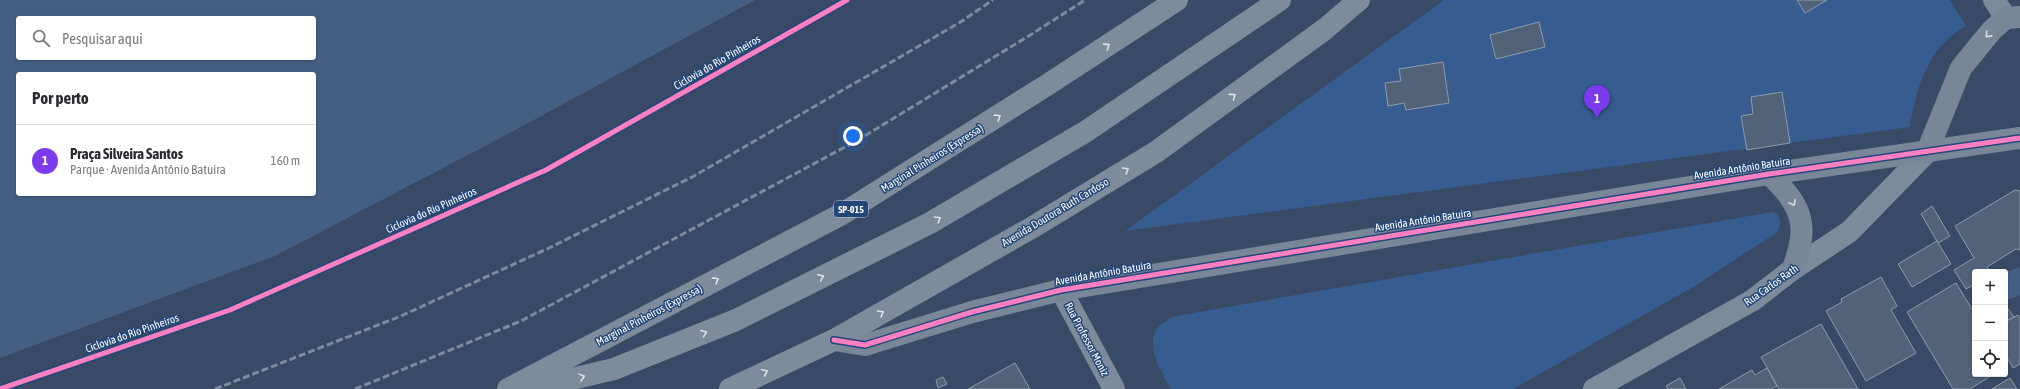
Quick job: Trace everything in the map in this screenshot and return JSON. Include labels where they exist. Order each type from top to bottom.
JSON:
[{"type":"highway","name":"Marginal Pinheiros (Expressa)","points":[[508,389],[842,214],[1047,85],[1177,0]]},
{"type":"highway","points":[[530,389],[614,369],[736,320],[930,223],[1085,132],[1280,0]]},
{"type":"highway","name":"Avenida Doutora Ruth Cardoso","points":[[730,389],[834,340],[1033,227],[1156,152],[1325,29],[1359,0]]},
{"type":"street","points":[[1927,152],[1961,68],[1992,30],[2013,17],[1994,0]]},
{"type":"street","name":"Avenida Antônio Batuira","points":[[834,340],[865,345],[972,312],[1061,290],[1769,174],[2020,138]]},
{"type":"street","name":"Rua Carlos Rath","points":[[1594,389],[1753,300],[1793,269],[1849,232],[1927,152]]},
{"type":"street","points":[[1769,174],[1786,191],[1800,218],[1801,237],[1793,269]]},
{"type":"street","name":"Rua Professor Moniz","points":[[1061,290],[1114,389]]},
{"type":"shaded area","points":[[0,0],[755,0],[506,135],[275,256],[0,358]]},
{"type":"shaded area","points":[[1444,0],[1950,0],[1966,26],[1946,41],[1932,59],[1917,93],[1910,127],[1125,231]]},
{"type":"shaded area","points":[[1772,212],[1777,214],[1780,221],[1780,226],[1776,233],[1695,286],[1513,389],[1171,389],[1160,369],[1153,349],[1153,339],[1156,330],[1164,322],[1176,316]]},
{"type":"shaded area","points":[[2020,267],[2020,295],[2008,300],[2008,272]]},
{"type":"building","points":[[1797,0],[1827,0],[1805,13]]},
{"type":"building","points":[[1539,22],[1545,47],[1496,59],[1490,35]]},
{"type":"building","points":[[1443,62],[1449,103],[1406,110],[1404,103],[1388,106],[1385,83],[1401,81],[1399,69]]},
{"type":"building","points":[[1782,92],[1790,143],[1747,150],[1741,116],[1753,114],[1751,97]]},
{"type":"building","points":[[2015,190],[2020,191],[2020,250],[2016,249],[1987,267],[1988,269],[1972,269],[1972,286],[1966,289],[1954,270],[1974,258],[1955,226]]},
{"type":"building","points":[[1932,206],[1950,236],[1938,243],[1921,214]]},
{"type":"building","points":[[1937,241],[1951,264],[1912,287],[1898,264]]},
{"type":"building","points":[[1881,277],[1897,306],[1891,310],[1916,353],[1866,381],[1826,311],[1842,302],[1841,299]]},
{"type":"building","points":[[1956,283],[1972,309],[1972,377],[1989,377],[1970,389],[1953,389],[1907,312]]},
{"type":"building","points":[[2008,309],[2014,317],[2008,320]]},
{"type":"building","points":[[2018,315],[2020,318],[2020,364],[2013,368],[2008,359],[2008,320]]},
{"type":"building","points":[[1821,324],[1858,389],[1779,389],[1761,357]]},
{"type":"building","points":[[1015,363],[1030,389],[968,389]]},
{"type":"building","points":[[1767,368],[1777,386],[1771,389],[1719,389],[1752,370],[1755,375]]},
{"type":"building","points":[[943,377],[947,384],[938,388],[936,380]]},
{"type":"building","points":[[1680,378],[1686,389],[1668,389],[1666,386]]},
{"type":"building","points":[[2010,378],[2017,389],[1992,389]]},
{"type":"railway","points":[[215,389],[401,316],[549,248],[694,176],[959,23],[993,0]]},
{"type":"railway","points":[[355,389],[521,321],[858,140],[1085,0]]},
{"type":"cycle path","name":"Ciclovia do Rio Pinheiros","points":[[0,389],[230,310],[546,170],[847,0]]},
{"type":"cycle path","points":[[834,340],[865,345],[972,312],[1061,290],[1769,174],[2020,138]]},
{"type":"place","name":"Praça Silveira Santos","points":[[1597,118]]}]
